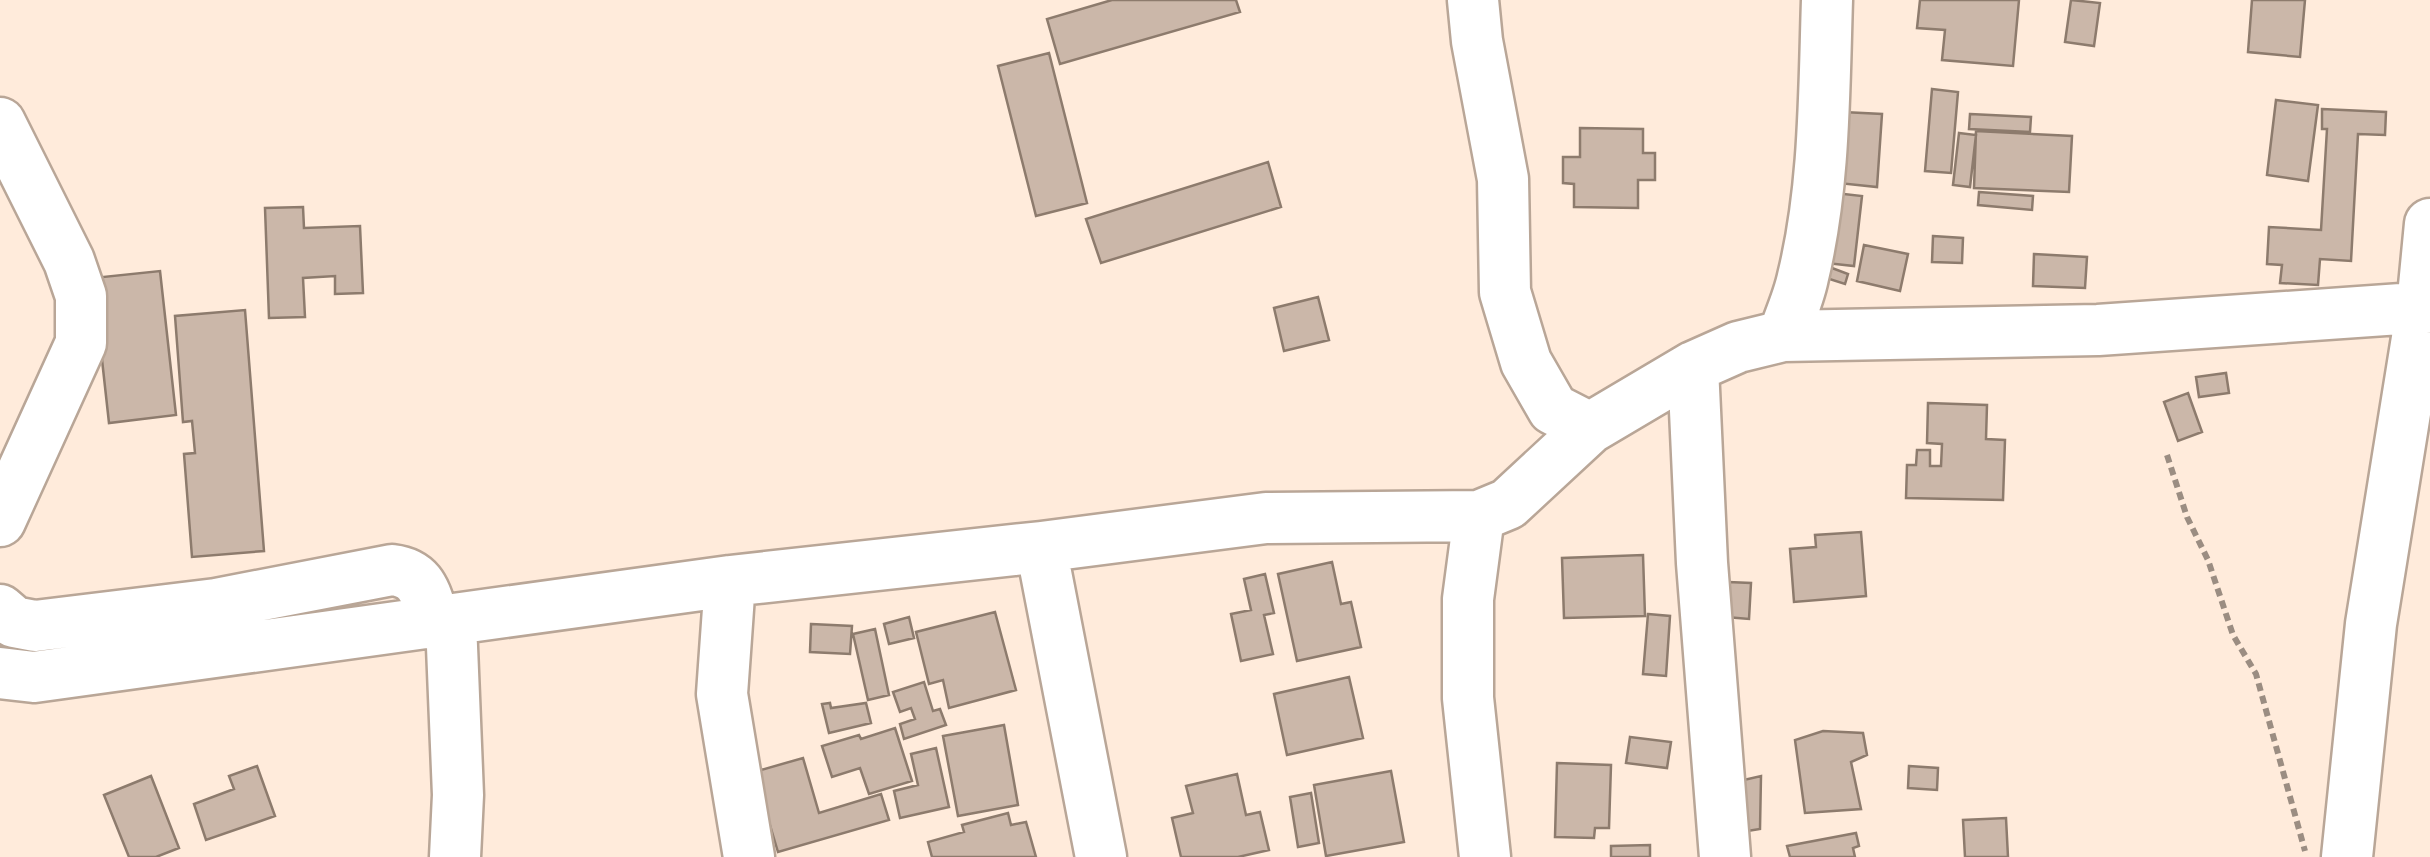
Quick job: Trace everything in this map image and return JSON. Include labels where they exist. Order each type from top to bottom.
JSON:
[{"type":"street","points":[[1473,0],[1476,41],[1504,180],[1506,292],[1526,362],[1553,408],[1590,428]]},
{"type":"street","points":[[1783,336],[1803,281],[1812,234],[1823,128],[1828,0]]},
{"type":"street","points":[[0,123],[69,262],[81,296],[81,343],[0,521]]},
{"type":"street","points":[[2347,857],[2370,624],[2426,307],[2430,224]]},
{"type":"street","points":[[11,684],[730,581],[1266,518],[1479,516],[1508,504],[1590,428],[1693,368],[1738,347],[1783,336],[2098,330],[2426,307]]},
{"type":"street","points":[[1693,368],[1702,563],[1725,857]]},
{"type":"street","points":[[1479,516],[1468,599],[1468,698],[1485,857]]},
{"type":"street","points":[[1041,547],[1101,857]]},
{"type":"street","points":[[0,610],[14,622],[36,626],[216,604],[392,570],[408,572],[419,582],[444,623],[458,795],[455,857]]},
{"type":"street","points":[[730,581],[722,694],[749,857]]},
{"type":"path","points":[[2167,454],[2233,635],[2256,674],[2307,857]]},
{"type":"building","points":[[1112,0],[1236,0],[1240,12],[1060,64],[1047,19]]},
{"type":"building","points":[[1920,0],[2019,0],[2013,66],[1942,60],[1945,30],[1917,28]]},
{"type":"building","points":[[2071,0],[2100,3],[2094,46],[2065,42]]},
{"type":"building","points":[[2252,0],[2305,0],[2300,57],[2248,52]]},
{"type":"building","points":[[1049,53],[1087,203],[1036,216],[998,66]]},
{"type":"building","points":[[1932,89],[1958,92],[1951,173],[1925,171]]},
{"type":"building","points":[[2276,100],[2318,105],[2308,181],[2267,175]]},
{"type":"building","points":[[2322,109],[2386,112],[2385,135],[2358,134],[2351,261],[2320,259],[2318,285],[2280,283],[2282,265],[2267,264],[2269,227],[2321,230],[2327,129],[2322,129]]},
{"type":"building","points":[[1843,112],[1882,114],[1877,187],[1838,183]]},
{"type":"building","points":[[1970,114],[2031,117],[2030,132],[1969,129]]},
{"type":"building","points":[[1580,128],[1643,129],[1643,153],[1655,153],[1655,180],[1638,180],[1638,208],[1574,207],[1574,184],[1563,183],[1563,157],[1580,157]]},
{"type":"building","points":[[1976,131],[2072,136],[2069,192],[1974,188]]},
{"type":"building","points":[[1959,133],[1976,135],[1970,187],[1953,185]]},
{"type":"building","points":[[1268,162],[1281,207],[1101,263],[1086,219]]},
{"type":"building","points":[[1979,192],[2033,196],[2032,210],[1978,205]]},
{"type":"building","points":[[1835,193],[1862,196],[1854,266],[1826,263]]},
{"type":"building","points":[[303,207],[304,228],[360,226],[363,293],[335,294],[335,276],[303,278],[305,317],[269,318],[265,208]]},
{"type":"building","points":[[1933,236],[1963,238],[1962,263],[1932,262]]},
{"type":"building","points":[[1864,245],[1908,254],[1900,291],[1857,281]]},
{"type":"building","points":[[2034,254],[2087,257],[2085,288],[2033,286]]},
{"type":"building","points":[[1824,265],[1848,274],[1845,284],[1820,276]]},
{"type":"building","points":[[160,271],[176,415],[109,423],[93,278]]},
{"type":"building","points":[[1318,297],[1329,340],[1284,351],[1274,308]]},
{"type":"building","points":[[245,310],[264,551],[192,557],[184,454],[195,453],[192,421],[183,422],[175,316]]},
{"type":"building","points":[[2226,373],[2229,393],[2199,397],[2196,377]]},
{"type":"building","points":[[2188,393],[2202,432],[2178,441],[2164,402]]},
{"type":"building","points":[[1928,403],[1987,405],[1986,439],[2005,440],[2003,500],[1906,498],[1907,465],[1916,465],[1917,450],[1930,450],[1930,466],[1941,466],[1942,444],[1927,443]]},
{"type":"building","points":[[1861,532],[1866,596],[1794,602],[1790,549],[1816,547],[1815,535]]},
{"type":"building","points":[[1643,555],[1645,616],[1564,618],[1562,558]]},
{"type":"building","points":[[1332,562],[1341,604],[1351,602],[1361,647],[1297,661],[1278,574]]},
{"type":"building","points":[[1265,574],[1274,613],[1264,615],[1273,654],[1241,661],[1231,614],[1251,610],[1244,579]]},
{"type":"building","points":[[1728,582],[1751,583],[1749,619],[1726,617]]},
{"type":"building","points":[[995,612],[1016,690],[949,708],[943,680],[929,684],[916,632]]},
{"type":"building","points":[[1648,614],[1670,616],[1666,676],[1643,674]]},
{"type":"building","points":[[909,617],[914,638],[889,644],[884,624]]},
{"type":"building","points":[[811,624],[852,626],[850,654],[810,652]]},
{"type":"building","points":[[875,629],[889,695],[868,700],[853,634]]},
{"type":"building","points":[[1349,677],[1363,738],[1287,755],[1274,694]]},
{"type":"building","points":[[924,682],[933,711],[940,709],[946,725],[904,739],[900,724],[915,719],[911,708],[900,712],[893,692]]},
{"type":"building","points":[[830,703],[831,708],[866,703],[871,723],[829,733],[822,704]]},
{"type":"building","points":[[1004,725],[1018,805],[958,816],[943,736]]},
{"type":"building","points":[[895,728],[912,781],[869,794],[860,768],[832,777],[822,746]]},
{"type":"building","points":[[1823,731],[1863,733],[1867,755],[1851,762],[1861,809],[1805,813],[1795,740]]},
{"type":"building","points":[[1630,737],[1671,742],[1667,768],[1626,763]]},
{"type":"building","points":[[936,748],[949,807],[900,818],[894,791],[918,785],[911,754]]},
{"type":"building","points":[[803,758],[819,813],[881,794],[889,820],[778,852],[754,772]]},
{"type":"building","points":[[1557,763],[1611,765],[1609,828],[1595,828],[1594,838],[1555,837]]},
{"type":"building","points":[[257,766],[275,816],[206,840],[194,804],[234,789],[229,776]]},
{"type":"building","points":[[1909,766],[1938,768],[1937,790],[1908,788]]},
{"type":"building","points":[[1391,771],[1404,842],[1326,856],[1314,785]]},
{"type":"building","points":[[1237,774],[1246,815],[1260,812],[1269,850],[1238,857],[1181,857],[1172,818],[1193,813],[1186,786]]},
{"type":"building","points":[[151,776],[179,848],[156,857],[129,857],[104,795]]},
{"type":"building","points":[[1761,776],[1760,829],[1741,832],[1735,782]]},
{"type":"building","points":[[1311,793],[1319,843],[1298,847],[1290,797]]},
{"type":"building","points":[[1008,813],[1011,825],[1026,822],[1036,857],[932,857],[928,842],[964,832],[962,825]]},
{"type":"building","points":[[2006,818],[2008,857],[1965,857],[1963,820]]},
{"type":"building","points":[[1856,833],[1859,846],[1853,848],[1855,857],[1790,857],[1787,846]]},
{"type":"building","points":[[1650,845],[1650,857],[1611,857],[1611,846]]}]
